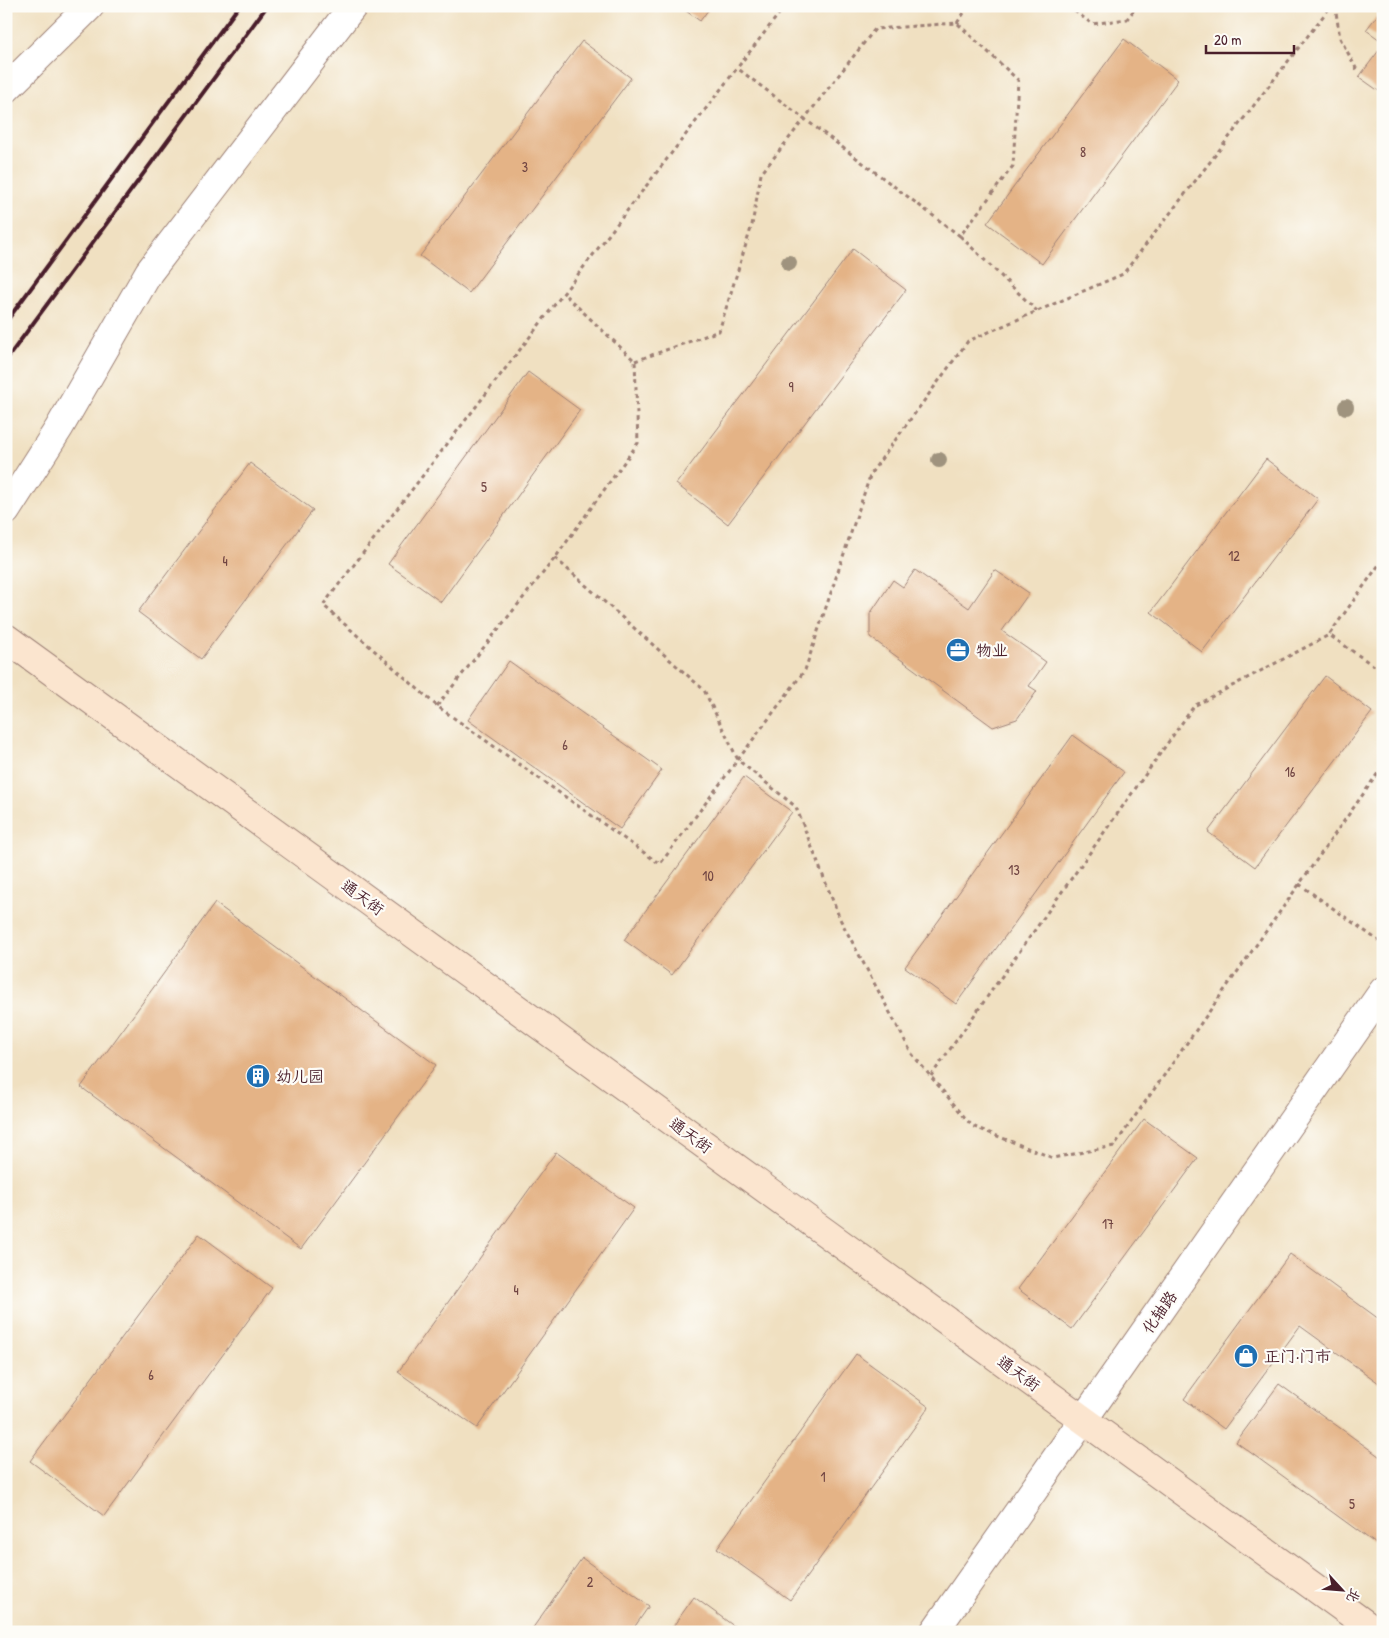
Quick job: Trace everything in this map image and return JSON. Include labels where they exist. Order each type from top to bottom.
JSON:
[{"type":"main road","name":"通天街","points":[[6,638],[1376,1632]]},
{"type":"street","points":[[6,89],[90,6]]},
{"type":"street","points":[[6,511],[58,428],[149,272],[352,6]]},
{"type":"street","name":"化轴路","points":[[934,1632],[1383,991]]},
{"type":"path","points":[[785,6],[323,605],[436,706],[660,864],[805,670],[872,473],[968,342],[1123,274],[1331,6]]},
{"type":"path","points":[[957,23],[969,6]]},
{"type":"path","points":[[1068,6],[1092,24],[1127,20],[1137,6]]},
{"type":"path","points":[[1335,6],[1340,38],[1357,70]]},
{"type":"path","points":[[635,362],[719,331],[752,225],[761,174],[875,29],[957,23],[1018,80],[1013,166],[960,236]]},
{"type":"path","points":[[737,68],[960,236],[1037,311]]},
{"type":"path","points":[[436,706],[555,558],[638,443],[635,362],[564,294]]},
{"type":"path","points":[[555,558],[704,690],[738,760],[796,807],[840,919],[912,1054],[972,1126],[1053,1158],[1114,1146],[1383,766]]},
{"type":"path","points":[[931,1076],[1194,706],[1329,635],[1383,559]]},
{"type":"path","points":[[1329,635],[1383,672]]},
{"type":"path","points":[[1299,884],[1383,944]]},
{"type":"building","points":[[679,6],[711,6],[700,21]]},
{"type":"building","points":[[1383,8],[1383,42],[1366,30]]},
{"type":"building","points":[[1124,39],[1178,80],[1042,264],[987,223]]},
{"type":"building","points":[[582,41],[631,78],[469,293],[420,256]]},
{"type":"building","points":[[1383,45],[1383,94],[1359,77]]},
{"type":"building","points":[[853,249],[906,290],[728,524],[676,484]]},
{"type":"building","points":[[528,372],[580,410],[441,602],[388,564]]},
{"type":"building","points":[[1266,459],[1318,499],[1202,652],[1151,612]]},
{"type":"building","points":[[250,463],[313,510],[201,659],[138,612]]},
{"type":"building","name":"物业","points":[[915,570],[969,608],[995,570],[1029,593],[1002,631],[1046,662],[1029,686],[1037,691],[1017,719],[993,727],[870,637],[870,614],[893,580],[903,587]]},
{"type":"building","points":[[509,661],[662,770],[620,829],[468,720]]},
{"type":"building","points":[[1325,676],[1372,712],[1255,867],[1208,832]]},
{"type":"building","points":[[1073,735],[1124,772],[956,1004],[905,967]]},
{"type":"building","points":[[744,777],[792,812],[672,975],[624,940]]},
{"type":"building","name":"幼儿园","points":[[215,903],[436,1065],[301,1249],[81,1087]]},
{"type":"building","points":[[1144,1119],[1198,1158],[1072,1329],[1018,1289]]},
{"type":"building","points":[[556,1152],[634,1208],[477,1428],[398,1372]]},
{"type":"building","points":[[199,1234],[272,1288],[104,1516],[30,1461]]},
{"type":"building","name":"正门·门市","points":[[1290,1254],[1383,1322],[1383,1386],[1300,1326],[1224,1429],[1184,1399]]},
{"type":"building","points":[[856,1354],[929,1407],[790,1600],[717,1548]]},
{"type":"building","points":[[1279,1384],[1383,1459],[1383,1549],[1236,1442]]},
{"type":"building","points":[[582,1558],[649,1606],[631,1632],[530,1632]]},
{"type":"building","points":[[694,1597],[742,1632],[669,1632]]},
{"type":"railway","points":[[6,322],[239,6]]},
{"type":"railway","points":[[6,360],[267,6]]},
{"type":"place","name":"物业","points":[[958,650]]},
{"type":"place","name":"幼儿园","points":[[258,1076]]},
{"type":"place","name":"正门·门市","points":[[1246,1356]]}]
